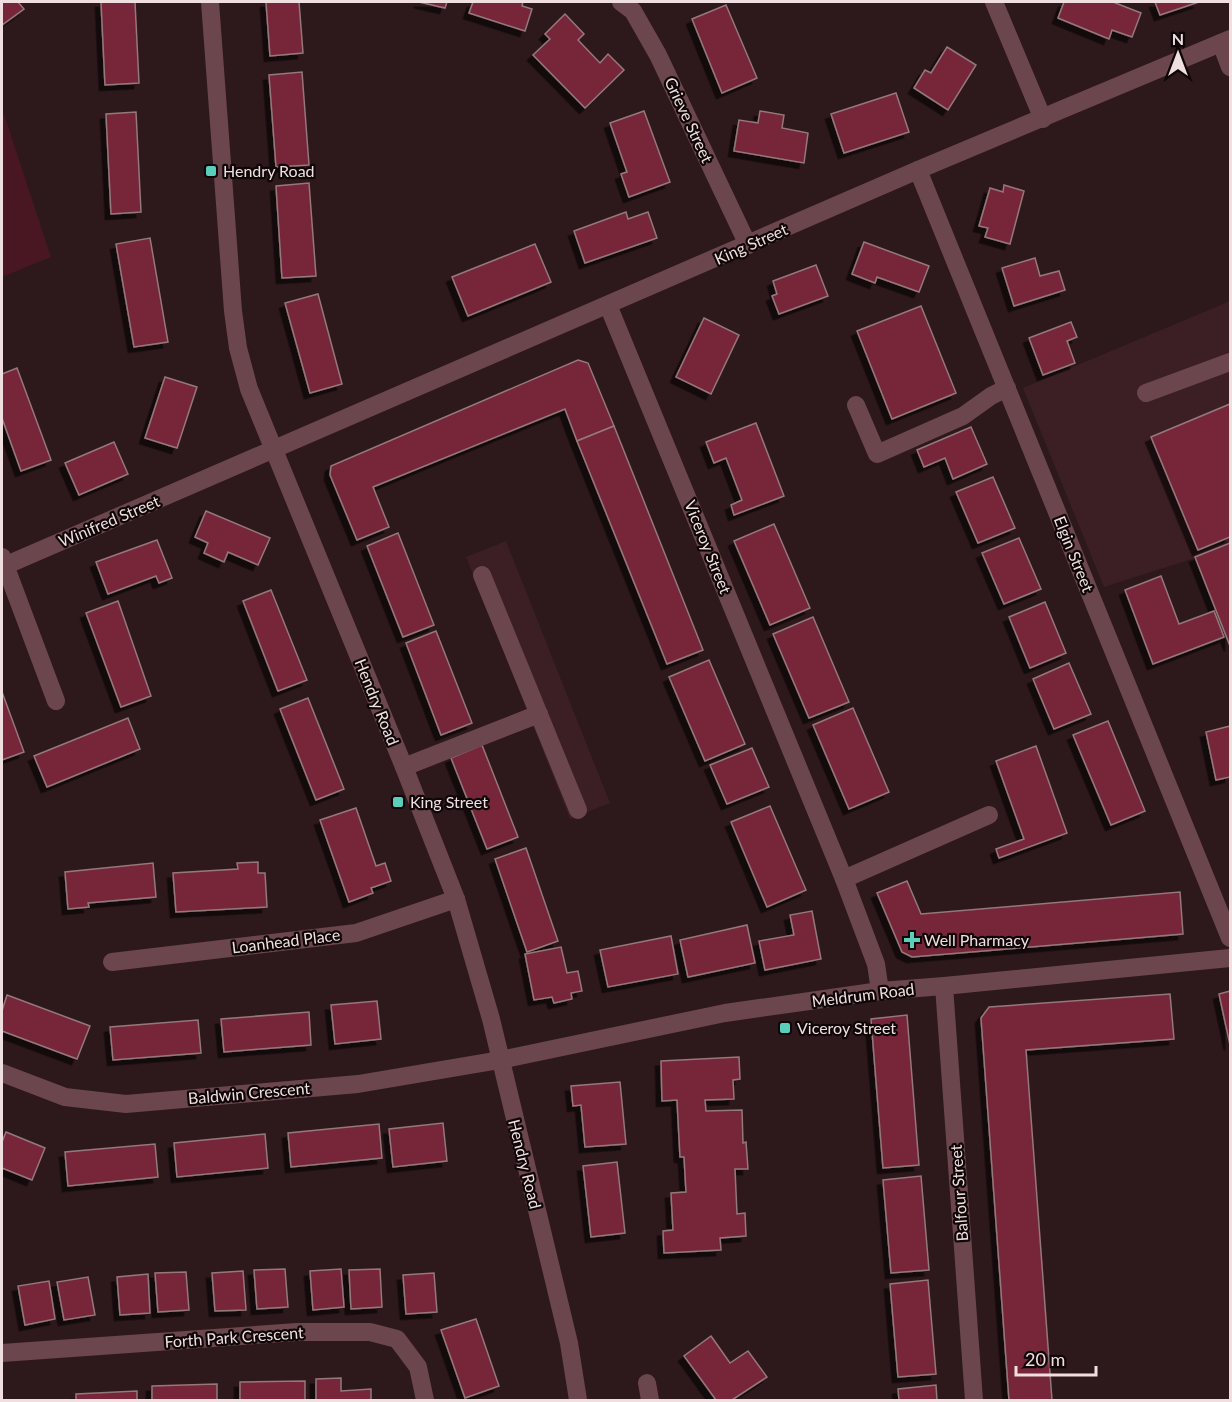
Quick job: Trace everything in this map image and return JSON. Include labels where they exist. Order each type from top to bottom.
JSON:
[{"type":"street","name":"Hendry Road","points":[[210,2],[233,311],[238,348],[249,389],[272,449],[404,767],[456,899],[491,1019],[569,1343],[578,1401]]},
{"type":"street","name":"Grieve Street","points":[[621,2],[633,11],[658,55],[748,245]]},
{"type":"street","points":[[994,2],[1044,119]]},
{"type":"street","name":"King Street","points":[[272,449],[918,170],[1226,41]]},
{"type":"street","points":[[1226,41],[1230,67]]},
{"type":"street","name":"Elgin Street","points":[[918,170],[1230,938]]},
{"type":"street","name":"Viceroy Street","points":[[608,305],[844,879],[876,964],[880,991]]},
{"type":"street","points":[[1146,393],[1230,362]]},
{"type":"street","points":[[856,405],[877,454],[963,416],[991,396],[1007,388]]},
{"type":"street","name":"Winifred Street","points":[[56,701],[3,563],[213,477],[272,449]]},
{"type":"street","points":[[482,575],[578,810]]},
{"type":"street","points":[[404,767],[539,714]]},
{"type":"street","points":[[844,879],[989,815]]},
{"type":"street","name":"Loanhead Place","points":[[112,962],[356,933],[456,899]]},
{"type":"street","name":"Meldrum Road","points":[[500,1060],[725,1013],[880,991],[1230,958]]},
{"type":"street","name":"Balfour Street","points":[[944,986],[974,1401]]},
{"type":"street","name":"Baldwin Crescent","points":[[2,1073],[65,1097],[126,1104],[358,1084],[500,1060]]},
{"type":"street","name":"Forth Park Crescent","points":[[2,1353],[297,1332],[370,1332],[397,1339],[418,1367],[425,1401]]},
{"type":"shaded area","points":[[4,114],[51,257],[2,277],[2,116]]},
{"type":"shaded area","points":[[1230,301],[1230,649],[1195,558],[1104,587],[1023,388]]},
{"type":"shaded area","points":[[506,541],[610,803],[570,819],[466,557]]},
{"type":"building","points":[[2,2],[18,2],[24,9],[2,25]]},
{"type":"building","points":[[101,2],[135,2],[139,83],[105,85]]},
{"type":"building","points":[[266,2],[299,2],[303,53],[270,56]]},
{"type":"building","points":[[419,2],[447,2],[445,8]]},
{"type":"building","points":[[473,2],[523,2],[522,6],[532,9],[525,31],[469,13]]},
{"type":"building","points":[[1064,2],[1113,2],[1141,13],[1132,37],[1112,30],[1109,39],[1058,18]]},
{"type":"building","points":[[1155,2],[1199,2],[1160,15]]},
{"type":"building","points":[[726,5],[757,78],[722,93],[692,19]]},
{"type":"building","points":[[565,14],[584,34],[578,40],[600,63],[608,54],[624,70],[585,108],[533,55],[550,39],[545,34]]},
{"type":"building","points":[[947,47],[976,65],[948,110],[914,88],[925,70],[931,73]]},
{"type":"building","points":[[302,72],[309,165],[276,167],[269,75]]},
{"type":"building","points":[[896,93],[909,132],[844,153],[831,114]]},
{"type":"building","points":[[644,111],[670,182],[629,197],[621,174],[627,172],[610,123]]},
{"type":"building","points":[[760,111],[784,115],[782,128],[808,133],[804,163],[734,151],[739,120],[758,123]]},
{"type":"building","points":[[136,112],[141,212],[111,214],[106,114]]},
{"type":"building","points":[[309,183],[316,276],[282,278],[276,186]]},
{"type":"building","points":[[1004,185],[1024,191],[1010,244],[985,237],[988,228],[979,226],[990,188],[1003,192]]},
{"type":"building","points":[[626,212],[628,219],[648,212],[657,238],[585,263],[574,231]]},
{"type":"building","points":[[150,238],[168,342],[134,347],[116,244]]},
{"type":"building","points":[[864,242],[929,266],[919,292],[877,277],[875,283],[852,274]]},
{"type":"building","points":[[535,244],[551,282],[468,316],[452,277]]},
{"type":"building","points":[[1035,258],[1040,276],[1059,271],[1065,290],[1014,306],[1002,268]]},
{"type":"building","points":[[816,265],[828,296],[779,314],[772,296],[777,294],[773,281]]},
{"type":"building","points":[[318,294],[342,384],[310,393],[285,303]]},
{"type":"building","points":[[921,306],[956,393],[892,419],[857,331]]},
{"type":"building","points":[[704,318],[739,335],[711,394],[676,377]]},
{"type":"building","points":[[1071,322],[1077,337],[1067,341],[1075,363],[1043,375],[1029,338]]},
{"type":"building","points":[[578,360],[588,363],[614,426],[577,441],[565,409],[373,487],[389,527],[357,540],[330,475],[331,466]]},
{"type":"building","points":[[17,368],[51,460],[21,471],[2,418],[2,374]]},
{"type":"building","points":[[165,377],[197,387],[177,448],[145,438]]},
{"type":"building","points":[[1230,404],[1230,537],[1198,550],[1151,437]]},
{"type":"building","points":[[756,423],[784,496],[734,515],[731,505],[742,500],[726,458],[714,463],[706,442]]},
{"type":"building","points":[[614,426],[703,650],[667,664],[577,441]]},
{"type":"building","points":[[971,427],[987,464],[953,479],[945,458],[924,467],[917,450]]},
{"type":"building","points":[[114,442],[128,474],[79,495],[65,463]]},
{"type":"building","points":[[993,477],[1015,528],[978,543],[956,492]]},
{"type":"building","points":[[206,511],[270,538],[258,565],[228,552],[224,562],[204,553],[208,543],[195,537]]},
{"type":"building","points":[[774,524],[810,608],[770,625],[734,541]]},
{"type":"building","points":[[398,533],[434,625],[403,637],[367,546]]},
{"type":"building","points":[[1019,538],[1041,589],[1004,604],[982,553]]},
{"type":"building","points":[[157,540],[172,578],[159,583],[156,576],[108,594],[96,562]]},
{"type":"building","points":[[1230,543],[1230,646],[1195,557]]},
{"type":"building","points":[[1161,576],[1179,624],[1214,611],[1224,637],[1153,664],[1125,590]]},
{"type":"building","points":[[271,590],[307,680],[278,691],[243,601]]},
{"type":"building","points":[[118,601],[151,696],[121,707],[86,613]]},
{"type":"building","points":[[1045,602],[1066,653],[1030,668],[1009,617]]},
{"type":"building","points":[[813,617],[849,702],[809,718],[773,634]]},
{"type":"building","points":[[436,631],[472,723],[441,735],[406,643]]},
{"type":"building","points":[[709,660],[745,744],[705,761],[669,677]]},
{"type":"building","points":[[1069,663],[1091,714],[1054,729],[1033,679]]},
{"type":"building","points":[[2,692],[24,752],[2,760]]},
{"type":"building","points":[[308,698],[344,789],[316,800],[280,709]]},
{"type":"building","points":[[853,708],[889,792],[849,809],[813,725]]},
{"type":"building","points":[[128,718],[140,749],[47,787],[34,756]]},
{"type":"building","points":[[1108,721],[1145,811],[1111,825],[1073,735]]},
{"type":"building","points":[[1230,726],[1230,777],[1216,780],[1206,732]]},
{"type":"building","points":[[482,745],[518,837],[487,849],[451,758]]},
{"type":"building","points":[[1036,746],[1067,833],[999,858],[996,849],[1024,839],[996,761]]},
{"type":"building","points":[[752,748],[769,787],[727,804],[710,765]]},
{"type":"building","points":[[770,806],[806,890],[767,907],[731,822]]},
{"type":"building","points":[[356,808],[376,866],[385,863],[391,881],[371,888],[373,893],[349,902],[320,820]]},
{"type":"building","points":[[526,848],[558,941],[527,952],[495,859]]},
{"type":"building","points":[[258,862],[258,873],[265,873],[267,907],[176,912],[173,873],[238,869],[237,863]]},
{"type":"building","points":[[153,863],[156,897],[88,903],[89,907],[68,909],[65,872]]},
{"type":"building","points":[[907,881],[921,914],[1180,892],[1183,934],[912,957],[902,952],[877,893]]},
{"type":"building","points":[[812,911],[821,959],[765,970],[759,941],[794,935],[790,915]]},
{"type":"building","points":[[747,925],[755,963],[688,977],[680,940]]},
{"type":"building","points":[[671,936],[678,974],[608,987],[600,950]]},
{"type":"building","points":[[561,947],[567,973],[578,971],[582,991],[571,993],[572,999],[554,1003],[552,997],[534,1000],[525,954]]},
{"type":"building","points":[[1230,991],[1230,1045],[1219,994]]},
{"type":"building","points":[[1170,994],[1174,1039],[1026,1050],[1052,1400],[1009,1400],[981,1018],[989,1007]]},
{"type":"building","points":[[7,995],[90,1026],[77,1059],[2,1031],[2,1011]]},
{"type":"building","points":[[377,1001],[381,1039],[335,1044],[331,1005]]},
{"type":"building","points":[[309,1012],[311,1045],[224,1052],[221,1019]]},
{"type":"building","points":[[907,1015],[919,1165],[883,1168],[871,1019]]},
{"type":"building","points":[[198,1020],[201,1053],[113,1060],[110,1027]]},
{"type":"building","points":[[739,1057],[740,1079],[733,1080],[734,1099],[705,1100],[706,1111],[742,1110],[743,1143],[746,1142],[748,1169],[735,1169],[737,1214],[745,1213],[746,1236],[720,1238],[721,1250],[664,1253],[663,1231],[673,1230],[671,1193],[686,1192],[684,1157],[680,1157],[677,1100],[662,1101],[661,1061]]},
{"type":"building","points":[[620,1082],[626,1144],[585,1147],[581,1105],[573,1106],[571,1086]]},
{"type":"building","points":[[443,1123],[447,1161],[393,1167],[389,1129]]},
{"type":"building","points":[[379,1124],[382,1158],[291,1167],[288,1133]]},
{"type":"building","points":[[6,1132],[45,1148],[32,1180],[2,1168],[2,1142]]},
{"type":"building","points":[[265,1134],[268,1168],[177,1177],[174,1143]]},
{"type":"building","points":[[155,1144],[158,1177],[68,1186],[65,1152]]},
{"type":"building","points":[[617,1162],[625,1233],[591,1237],[583,1166]]},
{"type":"building","points":[[921,1176],[929,1270],[891,1273],[883,1180]]},
{"type":"building","points":[[285,1269],[288,1307],[257,1309],[254,1270]]},
{"type":"building","points":[[341,1269],[344,1307],[313,1310],[310,1271]]},
{"type":"building","points":[[380,1269],[382,1307],[351,1309],[349,1270]]},
{"type":"building","points":[[243,1271],[246,1310],[215,1311],[212,1273]]},
{"type":"building","points":[[186,1272],[189,1310],[158,1312],[155,1273]]},
{"type":"building","points":[[434,1273],[437,1312],[406,1314],[403,1275]]},
{"type":"building","points":[[148,1274],[150,1313],[120,1315],[117,1277]]},
{"type":"building","points":[[88,1277],[95,1315],[64,1320],[57,1282]]},
{"type":"building","points":[[928,1280],[936,1374],[898,1377],[890,1284]]},
{"type":"building","points":[[49,1281],[55,1319],[25,1325],[18,1286]]},
{"type":"building","points":[[476,1319],[499,1386],[465,1398],[441,1330]]},
{"type":"building","points":[[711,1336],[730,1363],[748,1351],[767,1377],[732,1400],[716,1400],[684,1356]]},
{"type":"building","points":[[341,1378],[341,1391],[371,1389],[371,1400],[316,1400],[316,1379]]},
{"type":"building","points":[[305,1381],[305,1400],[240,1400],[240,1382]]},
{"type":"building","points":[[217,1384],[217,1400],[152,1400],[152,1386]]},
{"type":"building","points":[[936,1385],[937,1400],[899,1400],[898,1389]]},
{"type":"building","points":[[137,1391],[137,1400],[76,1400],[76,1394]]},
{"type":"place","name":"Hendry Road","points":[[211,171]]},
{"type":"place","name":"King Street","points":[[398,802]]},
{"type":"place","name":"Well Pharmacy","points":[[912,940]]},
{"type":"place","name":"Viceroy Street","points":[[785,1028]]}]
